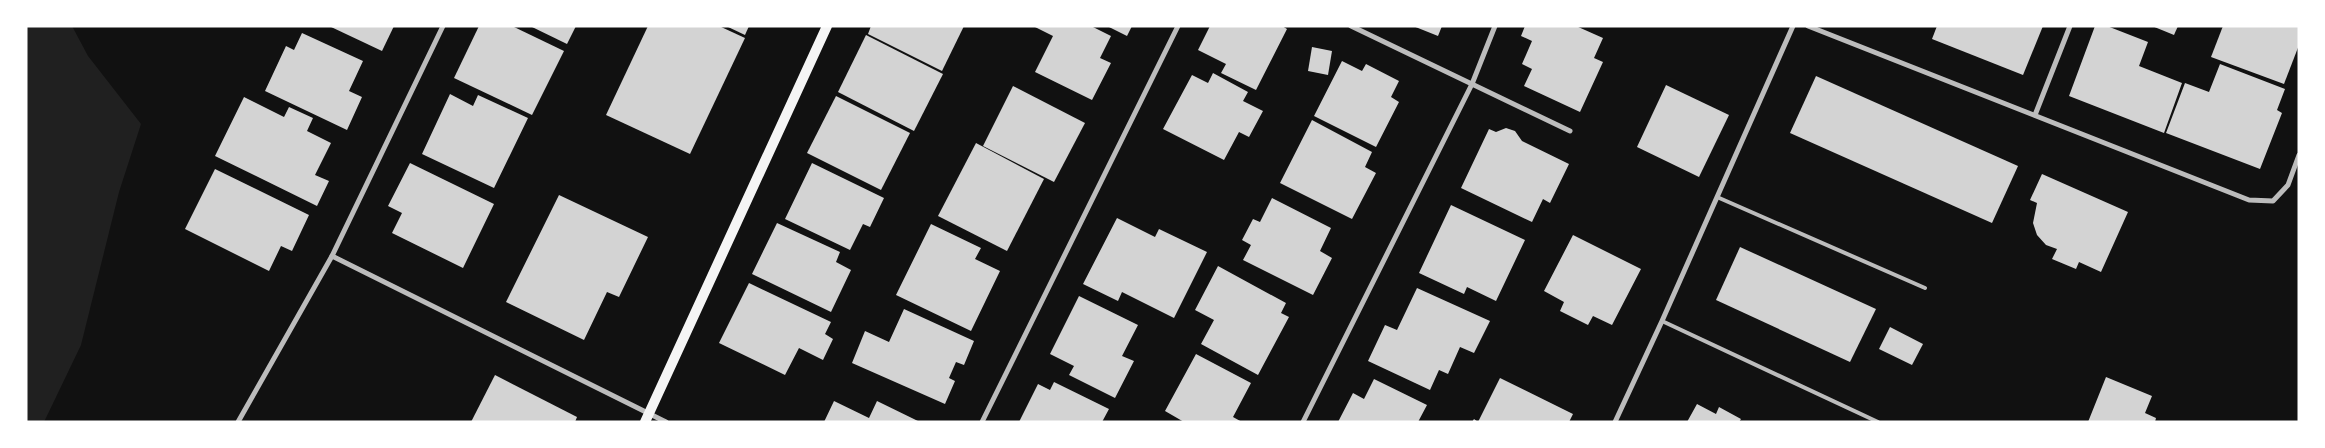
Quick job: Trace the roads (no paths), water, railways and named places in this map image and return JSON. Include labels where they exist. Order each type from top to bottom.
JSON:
[{"type":"main road","points":[[647,417],[827,26]]},
{"type":"street","points":[[238,422],[332,256],[443,26]]},
{"type":"street","points":[[982,422],[1178,26]]},
{"type":"street","points":[[1351,26],[1570,131]]},
{"type":"street","points":[[1303,422],[1472,84],[1495,26]]},
{"type":"street","points":[[1614,422],[1662,321],[1793,26]]},
{"type":"street","points":[[1808,26],[2249,200],[2273,201],[2288,185],[2299,155]]},
{"type":"street","points":[[2035,115],[2070,26]]},
{"type":"street","points":[[332,256],[647,417],[666,422]]},
{"type":"lane","points":[[1717,197],[1925,288]]},
{"type":"lane","points":[[1662,321],[1878,422]]}]
